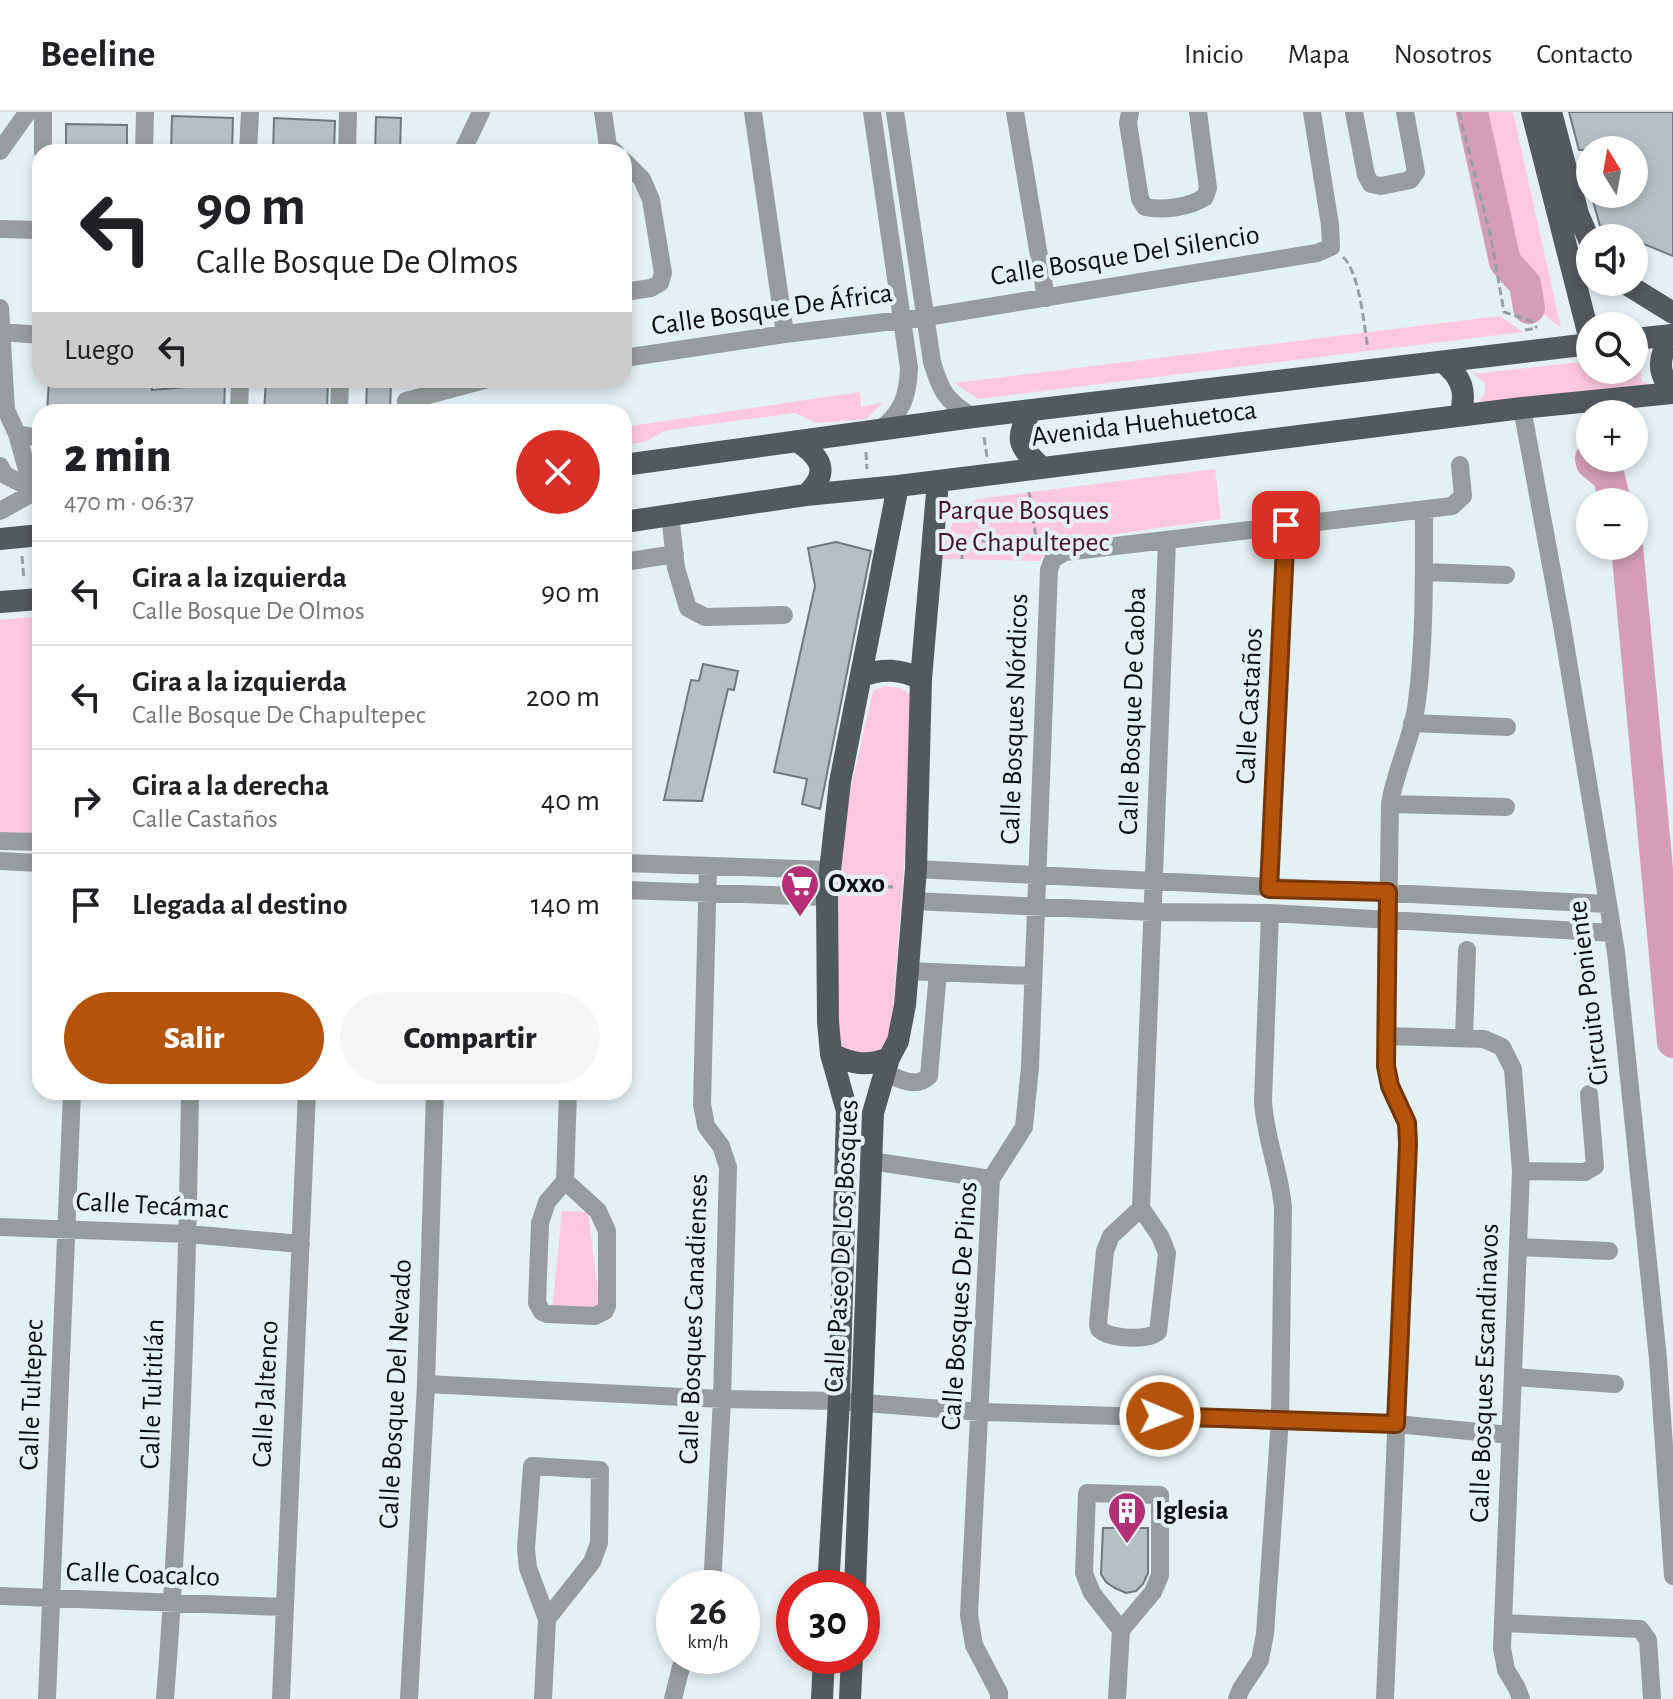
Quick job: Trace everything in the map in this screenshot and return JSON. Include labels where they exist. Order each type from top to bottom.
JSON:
[{"type":"main road","points":[[1532,112],[1582,312]]},
{"type":"main road","points":[[1551,112],[1582,224]]},
{"type":"main road","points":[[1638,296],[1672,328]]},
{"type":"main road","points":[[1648,335],[1672,328]]},
{"type":"main road","points":[[1672,328],[1661,355],[1660,370],[1673,391]]},
{"type":"main road","name":"Avenida Huehuetoca","points":[[632,464],[1031,410],[1576,344]]},
{"type":"main road","points":[[1443,362],[1455,372],[1463,385],[1464,400],[1460,415]]},
{"type":"main road","name":"Avenida Huehuetoca","points":[[632,521],[806,495],[1673,391]]},
{"type":"main road","points":[[1031,410],[1019,440],[1024,450],[1041,467]]},
{"type":"main road","points":[[797,441],[814,452],[821,468],[817,485],[806,495]]},
{"type":"main road","name":"Calle Paseo De Los Bosques","points":[[856,1570],[873,1113],[898,1041],[905,1005],[914,886],[921,679],[938,481]]},
{"type":"main road","name":"Calle Paseo De Los Bosques","points":[[829,1570],[839,1401],[847,1111],[831,1054],[828,1022],[829,884],[840,782],[898,486]]},
{"type":"main road","points":[[0,602],[32,600]]},
{"type":"main road","points":[[861,676],[891,670],[921,679]]},
{"type":"main road","points":[[831,1054],[852,1064],[887,1066]]},
{"type":"main road","points":[[822,1699],[823,1674]]},
{"type":"main road","points":[[850,1699],[851,1674]]},
{"type":"street","points":[[0,130],[27,112]]},
{"type":"street","points":[[0,151],[27,112]]},
{"type":"street","points":[[43,112],[43,144]]},
{"type":"street","points":[[144,144],[145,112]]},
{"type":"street","points":[[248,144],[250,112]]},
{"type":"street","points":[[347,144],[348,112]]},
{"type":"street","points":[[466,144],[481,112]]},
{"type":"street","points":[[603,112],[608,144]]},
{"type":"street","points":[[753,112],[785,334]]},
{"type":"street","points":[[871,431],[898,414],[908,393],[909,368],[872,112]]},
{"type":"street","points":[[895,112],[932,362],[941,389],[952,405],[977,417]]},
{"type":"street","points":[[1015,112],[1046,298]]},
{"type":"street","points":[[1130,112],[1128,123],[1140,199],[1145,207],[1155,209],[1197,202],[1205,197],[1208,188],[1198,112]]},
{"type":"street","points":[[1312,112],[1331,247]]},
{"type":"street","points":[[1354,112],[1366,175],[1371,184],[1381,186],[1410,180],[1416,172],[1405,112]]},
{"type":"street","points":[[632,169],[642,179],[651,200],[663,273],[660,283],[632,291]]},
{"type":"street","points":[[0,229],[32,230]]},
{"type":"street","name":"Calle Bosque Del Silencio","points":[[927,317],[1317,253],[1331,247]]},
{"type":"street","points":[[0,308],[8,424],[32,480]]},
{"type":"street","name":"Calle Bosque De África","points":[[632,357],[927,317]]},
{"type":"street","points":[[2,332],[32,334]]},
{"type":"street","points":[[406,401],[454,388]]},
{"type":"street","name":"Circuito Poniente","points":[[1522,408],[1613,933],[1658,1359],[1673,1576]]},
{"type":"street","points":[[8,424],[32,434]]},
{"type":"street","name":"Calle Bosques Nórdicos","points":[[1037,876],[1049,570],[1053,559],[1065,552],[1452,506],[1461,501],[1463,491],[1460,465]]},
{"type":"street","points":[[2,472],[32,489]]},
{"type":"street","points":[[0,511],[32,495]]},
{"type":"street","points":[[1385,1699],[1408,1144],[1407,1123],[1390,1086],[1386,1066],[1390,804],[1417,695],[1424,510]]},
{"type":"street","points":[[670,515],[676,568],[688,608],[705,617],[784,615]]},
{"type":"street","name":"Calle Castaños","points":[[1269,889],[1286,525]]},
{"type":"street","name":"Calle Bosque De Caoba","points":[[1141,1208],[1167,541]]},
{"type":"street","points":[[632,561],[675,554]]},
{"type":"street","points":[[1424,572],[1506,575]]},
{"type":"street","points":[[1412,723],[1507,727]]},
{"type":"street","points":[[1390,804],[1506,807]]},
{"type":"street","points":[[0,841],[32,842]]},
{"type":"street","points":[[0,861],[32,863]]},
{"type":"street","points":[[632,863],[708,866],[829,884]]},
{"type":"street","name":"Calle Bosques Canadienses","points":[[708,866],[702,1104],[706,1126],[721,1146],[728,1167],[722,1399],[713,1570]]},
{"type":"street","points":[[914,886],[1037,876],[1608,904]]},
{"type":"street","name":"Calle Bosques De Pinos","points":[[999,1696],[974,1645],[969,1615],[991,1179],[1024,1127],[1030,1067],[1037,876]]},
{"type":"street","points":[[632,890],[706,893],[829,884]]},
{"type":"street","points":[[914,886],[1035,906],[1153,912],[1270,913],[1613,933]]},
{"type":"street","points":[[1237,1699],[1260,1660],[1265,1634],[1280,1419],[1283,1208],[1280,1179],[1264,1129],[1263,1101],[1270,913]]},
{"type":"street","points":[[1386,1036],[1464,1038],[1467,950]]},
{"type":"street","points":[[906,971],[1032,976]]},
{"type":"street","points":[[887,1066],[915,1083],[921,1083],[929,1076],[938,972]]},
{"type":"street","name":"Calle Bosques Escandinavos","points":[[1464,1038],[1484,1039],[1502,1047],[1513,1069],[1521,1171],[1502,1648],[1506,1670],[1521,1699]]},
{"type":"street","points":[[1521,1171],[1585,1172],[1595,1166],[1589,1094]]},
{"type":"street","name":"Calle Tultepec","points":[[47,1699],[72,1100]]},
{"type":"street","name":"Calle Tultitlán","points":[[165,1699],[188,1234],[190,1100]]},
{"type":"street","name":"Calle Jaltenco","points":[[281,1699],[307,1100]]},
{"type":"street","name":"Calle Bosque Del Nevado","points":[[409,1699],[426,1384],[435,1100]]},
{"type":"street","points":[[565,1181],[598,1211],[607,1231],[607,1306],[601,1315],[547,1314],[537,1303],[540,1223],[547,1202],[565,1181],[568,1100]]},
{"type":"street","points":[[871,1161],[991,1179]]},
{"type":"street","points":[[1141,1208],[1160,1236],[1167,1253],[1160,1327],[1154,1336],[1149,1337],[1108,1335],[1099,1329],[1098,1324],[1105,1251],[1111,1236],[1141,1208]]},
{"type":"street","name":"Calle Tecámac","points":[[0,1227],[188,1234],[301,1244]]},
{"type":"street","points":[[1518,1247],[1609,1251]]},
{"type":"street","points":[[1514,1377],[1615,1384]]},
{"type":"street","points":[[426,1384],[722,1399],[839,1401],[981,1412],[1396,1424],[1510,1435]]},
{"type":"street","points":[[543,1699],[547,1619],[528,1568],[526,1549],[532,1466],[600,1470],[599,1543],[592,1562],[547,1619]]},
{"type":"street","points":[[1117,1699],[1121,1630],[1153,1592],[1160,1575],[1160,1495],[1087,1493],[1084,1573],[1092,1593],[1121,1630]]},
{"type":"street","name":"Calle Coacalco","points":[[0,1596],[283,1607]]},
{"type":"street","points":[[1503,1623],[1640,1629],[1648,1640],[1652,1699]]},
{"type":"street","points":[[673,1699],[679,1674]]},
{"type":"path","points":[[1459,112],[1491,238],[1504,312],[1531,321],[1537,328],[1522,330]]},
{"type":"path","points":[[1331,247],[1347,262],[1356,287],[1368,350]]},
{"type":"path","points":[[977,417],[989,474]]},
{"type":"path","points":[[869,489],[871,431]]},
{"type":"path","points":[[1029,492],[1037,544]]},
{"type":"path","points":[[20,537],[32,595]]},
{"type":"path","points":[[962,559],[962,544],[966,541],[1029,541],[1053,559]]},
{"type":"path","points":[[829,884],[914,886]]},
{"type":"green space","points":[[1487,112],[1513,112],[1561,328],[1541,312],[1532,279],[1517,253]]},
{"type":"green space","points":[[1500,316],[1523,332],[978,399],[954,383]]},
{"type":"green space","points":[[1576,363],[1576,384],[1653,386],[1477,406],[1485,393],[1485,383],[1473,374]]},
{"type":"green space","points":[[860,392],[861,407],[883,402],[866,419],[816,423],[795,413],[665,431],[644,442],[632,444],[632,426]]},
{"type":"green space","name":"Parque Bosques De Chapultepec","points":[[1215,469],[1221,519],[1061,542],[1039,561],[941,559],[952,524],[977,499]]},
{"type":"green space","points":[[32,617],[32,837],[0,838],[0,620]]},
{"type":"green space","points":[[886,686],[900,688],[917,699],[890,1045],[854,1061],[825,1035],[843,822],[873,691]]},
{"type":"green space","points":[[562,1211],[588,1212],[601,1314],[552,1311]]},
{"type":"building","points":[[1569,112],[1673,112],[1673,256],[1648,246],[1648,224],[1599,224],[1595,208],[1648,208],[1648,136],[1576,136],[1576,139]]},
{"type":"building","points":[[172,116],[233,118],[232,144],[171,144]]},
{"type":"building","points":[[376,117],[401,118],[400,144],[375,144]]},
{"type":"building","points":[[274,118],[335,121],[334,144],[273,144]]},
{"type":"building","points":[[66,124],[127,125],[127,144],[66,144]]},
{"type":"building","points":[[48,388],[225,388],[224,404],[48,404]]},
{"type":"building","points":[[266,388],[328,388],[327,404],[264,404]]},
{"type":"building","points":[[367,388],[391,388],[390,404],[366,404]]},
{"type":"building","points":[[836,542],[871,551],[820,809],[802,804],[807,779],[774,772],[815,586],[808,548]]},
{"type":"building","points":[[703,664],[738,671],[734,690],[728,689],[702,801],[664,800],[691,680],[699,681]]},
{"type":"building","name":"Iglesia","points":[[1103,1528],[1148,1528],[1148,1573],[1136,1591],[1126,1593],[1115,1588],[1101,1574]]},
{"type":"waterway","points":[[1472,112],[1505,262],[1525,284],[1529,308]]},
{"type":"waterway","points":[[1603,472],[1609,477],[1612,488]]},
{"type":"waterway","points":[[1628,560],[1673,1042]]},
{"type":"place","name":"Oxxo","points":[[800,918]]},
{"type":"place","name":"Iglesia","points":[[1127,1545]]},
{"type":"route","points":[[1160,1416],[1396,1424],[1408,1144],[1407,1123],[1390,1086],[1386,1066],[1388,892],[1269,889],[1286,525]]}]
